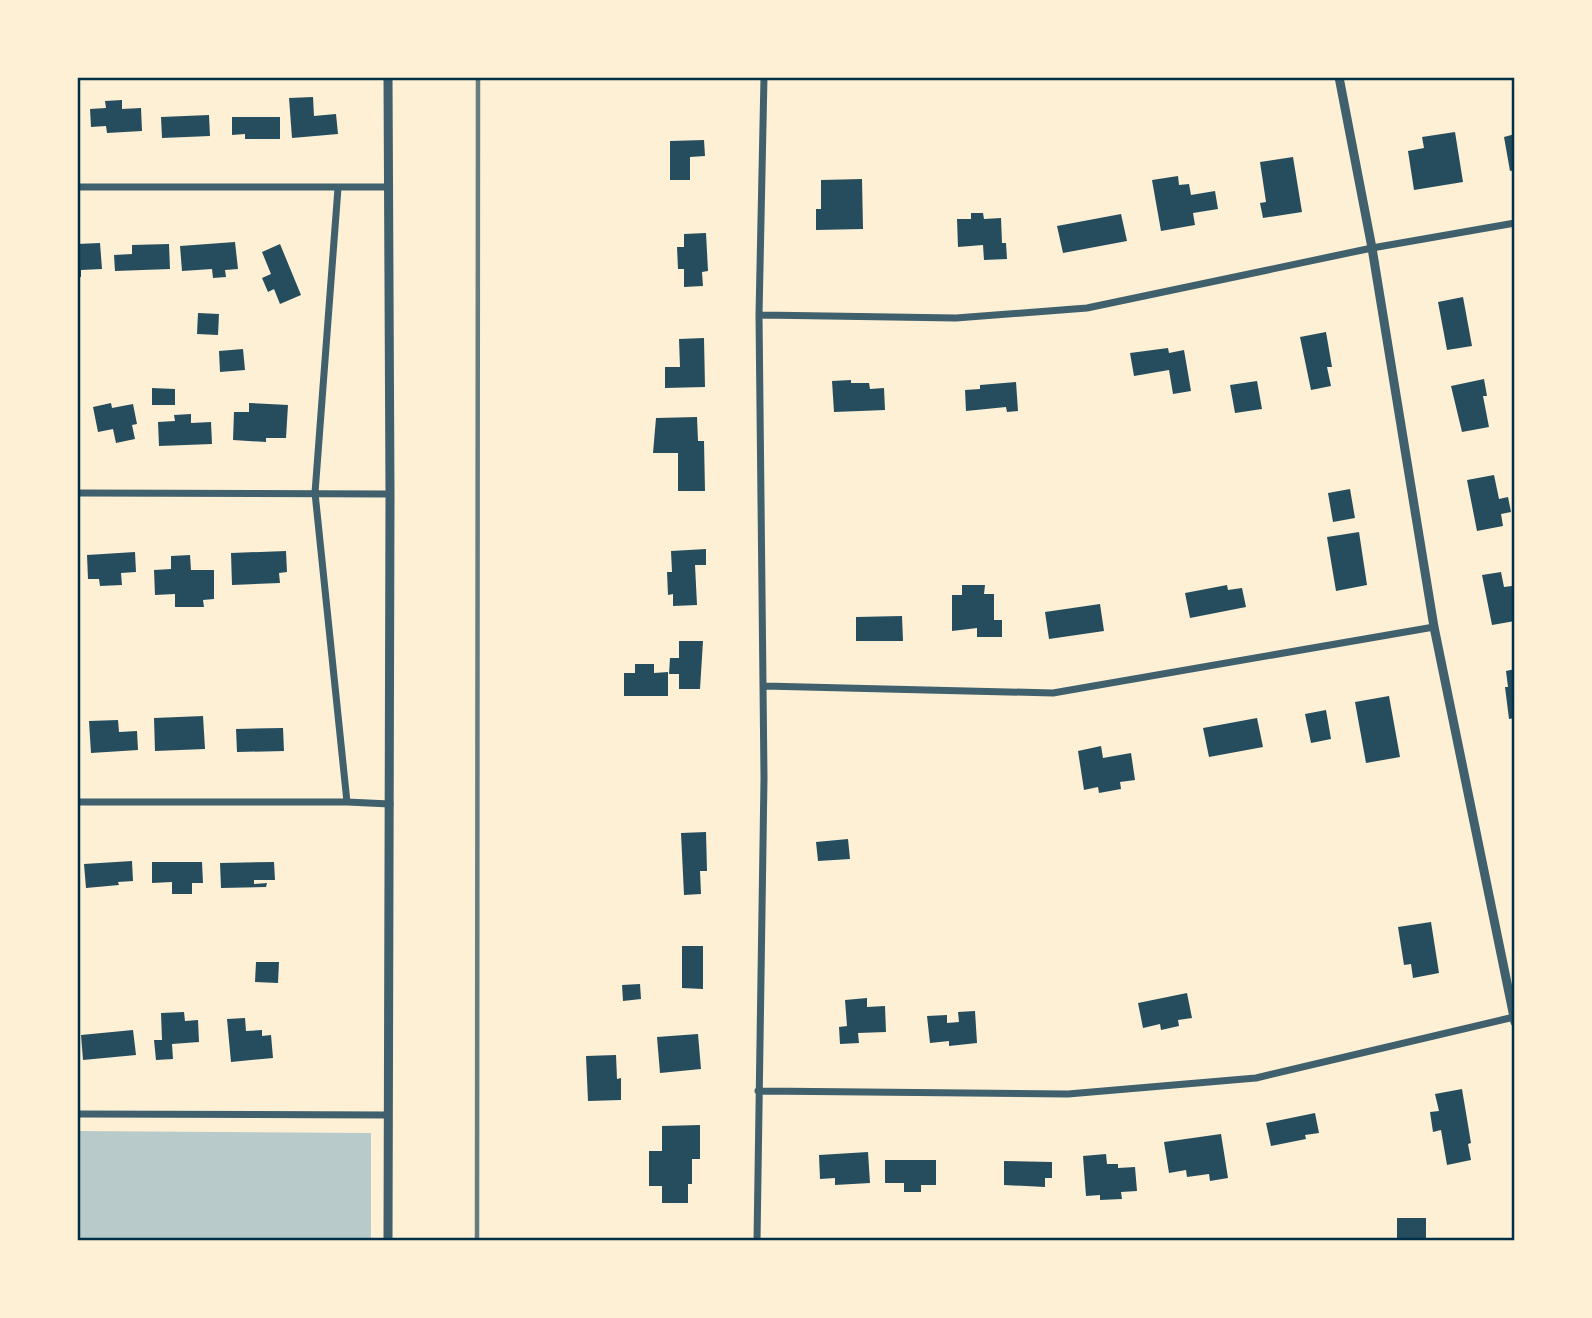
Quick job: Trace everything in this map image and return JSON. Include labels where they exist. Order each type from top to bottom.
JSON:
[{"type":"street","points":[[387,77],[390,494],[388,1241]]},
{"type":"street","points":[[757,1241],[764,686],[759,314],[764,77]]},
{"type":"street","points":[[758,1091],[1068,1094],[1256,1078],[1515,1020],[1434,627],[1372,248],[1339,77]]},
{"type":"street","points":[[77,187],[387,187]]},
{"type":"street","points":[[338,188],[315,493],[347,802]]},
{"type":"street","points":[[759,314],[956,318],[1087,309],[1372,248],[1515,223]]},
{"type":"street","points":[[77,493],[390,494]]},
{"type":"street","points":[[764,686],[1053,692],[1434,627]]},
{"type":"street","points":[[77,802],[390,804]]},
{"type":"street","points":[[77,1114],[387,1115]]},
{"type":"shaded area","points":[[77,1131],[371,1133],[371,1241],[77,1241]]},
{"type":"building","points":[[313,97],[314,116],[336,114],[338,134],[292,138],[289,98]]},
{"type":"building","points":[[122,100],[122,109],[141,108],[142,131],[107,133],[106,126],[91,127],[90,109],[106,108],[105,101]]},
{"type":"building","points":[[209,115],[210,136],[162,138],[161,117]]},
{"type":"building","points":[[232,117],[280,117],[280,139],[245,139],[245,134],[232,135]]},
{"type":"building","points":[[1455,132],[1463,182],[1414,190],[1408,151],[1424,148],[1422,137]]},
{"type":"building","points":[[1515,134],[1515,170],[1510,171],[1504,137]]},
{"type":"building","points":[[704,140],[705,156],[690,157],[690,180],[670,180],[670,141]]},
{"type":"building","points":[[1293,157],[1302,212],[1263,218],[1260,203],[1266,202],[1260,162]]},
{"type":"building","points":[[1178,176],[1179,185],[1189,184],[1191,195],[1215,191],[1218,209],[1193,213],[1195,225],[1161,231],[1152,180]]},
{"type":"building","points":[[862,179],[863,229],[816,230],[816,209],[821,209],[821,180]]},
{"type":"building","points":[[971,213],[983,213],[984,219],[1001,218],[1002,243],[1006,243],[1007,259],[984,260],[983,245],[958,247],[957,219],[971,219]]},
{"type":"building","points":[[1121,214],[1127,241],[1063,253],[1057,226]]},
{"type":"building","points":[[706,233],[708,271],[702,272],[703,286],[684,287],[684,269],[678,269],[677,247],[684,247],[684,234]]},
{"type":"building","points":[[235,242],[238,269],[225,270],[226,277],[213,278],[212,269],[182,271],[180,246]]},
{"type":"building","points":[[100,243],[102,269],[81,270],[81,277],[77,277],[77,244]]},
{"type":"building","points":[[169,244],[170,269],[115,271],[114,255],[132,254],[132,245]]},
{"type":"building","points":[[280,244],[301,295],[280,304],[274,289],[268,292],[262,278],[271,274],[262,252]]},
{"type":"building","points":[[1463,297],[1472,346],[1447,350],[1438,302]]},
{"type":"building","points":[[198,313],[219,314],[218,335],[197,334]]},
{"type":"building","points":[[1326,332],[1332,367],[1327,367],[1331,386],[1311,390],[1300,337]]},
{"type":"building","points":[[704,338],[705,387],[665,388],[665,367],[680,367],[679,339]]},
{"type":"building","points":[[1168,348],[1169,353],[1184,350],[1191,391],[1173,394],[1169,370],[1134,376],[1130,353]]},
{"type":"building","points":[[243,349],[245,370],[220,372],[219,351]]},
{"type":"building","points":[[1484,379],[1487,396],[1483,396],[1489,427],[1462,432],[1451,386]]},
{"type":"building","points":[[851,380],[851,383],[869,383],[870,389],[884,388],[885,410],[834,412],[832,381]]},
{"type":"building","points":[[1257,381],[1262,409],[1235,413],[1230,385]]},
{"type":"building","points":[[1016,382],[1018,411],[1007,412],[1006,407],[966,411],[965,390],[980,389],[980,385]]},
{"type":"building","points":[[152,388],[175,389],[175,405],[152,405]]},
{"type":"building","points":[[111,403],[112,408],[133,404],[137,424],[132,425],[135,439],[116,443],[113,429],[98,432],[93,407]]},
{"type":"building","points":[[249,403],[288,405],[286,438],[266,438],[266,442],[233,440],[234,412],[249,412]]},
{"type":"building","points":[[191,414],[191,423],[211,422],[212,444],[159,446],[158,422],[175,421],[174,415]]},
{"type":"building","points":[[697,417],[698,441],[704,441],[705,491],[678,491],[678,453],[653,453],[656,418]]},
{"type":"building","points":[[1494,475],[1499,499],[1508,497],[1511,512],[1501,514],[1503,526],[1477,531],[1467,480]]},
{"type":"building","points":[[1350,489],[1355,518],[1333,522],[1328,493]]},
{"type":"building","points":[[1359,532],[1367,585],[1336,591],[1327,537]]},
{"type":"building","points":[[706,549],[706,565],[695,565],[697,605],[673,606],[673,594],[668,595],[667,572],[672,572],[671,551]]},
{"type":"building","points":[[286,551],[287,572],[279,573],[280,583],[232,585],[231,553]]},
{"type":"building","points":[[135,552],[136,572],[121,573],[122,585],[100,586],[99,579],[88,579],[87,555]]},
{"type":"building","points":[[190,555],[191,570],[214,570],[214,599],[203,600],[204,607],[175,607],[175,594],[155,595],[154,570],[171,569],[171,556]]},
{"type":"building","points":[[1501,572],[1504,587],[1512,586],[1515,621],[1492,625],[1482,575]]},
{"type":"building","points":[[962,585],[985,585],[984,594],[994,594],[994,620],[1002,620],[1002,637],[977,637],[977,628],[952,631],[952,595],[962,595]]},
{"type":"building","points":[[1227,585],[1228,590],[1242,588],[1246,607],[1190,618],[1185,593]]},
{"type":"building","points":[[1100,604],[1104,631],[1049,639],[1045,612]]},
{"type":"building","points":[[902,616],[903,641],[856,641],[856,617]]},
{"type":"building","points":[[679,641],[703,641],[700,689],[679,689],[679,674],[669,674],[670,658],[679,658]]},
{"type":"building","points":[[635,664],[654,664],[654,673],[668,672],[668,696],[624,696],[624,673],[635,673]]},
{"type":"building","points":[[1515,669],[1515,718],[1509,719],[1506,671]]},
{"type":"building","points":[[1389,696],[1400,757],[1366,763],[1355,702]]},
{"type":"building","points":[[1326,710],[1331,739],[1311,743],[1305,714]]},
{"type":"building","points":[[203,716],[205,749],[155,751],[154,718]]},
{"type":"building","points":[[1257,718],[1263,747],[1209,757],[1203,728]]},
{"type":"building","points":[[118,720],[119,732],[137,731],[138,750],[91,753],[89,721]]},
{"type":"building","points":[[283,728],[284,751],[237,752],[236,729]]},
{"type":"building","points":[[1101,746],[1103,758],[1131,753],[1135,780],[1120,782],[1121,789],[1099,793],[1098,787],[1084,790],[1078,751]]},
{"type":"building","points":[[706,832],[707,871],[700,871],[701,894],[684,895],[681,833]]},
{"type":"building","points":[[848,839],[850,859],[818,861],[816,842]]},
{"type":"building","points":[[132,861],[133,881],[86,888],[84,864]]},
{"type":"building","points":[[152,862],[202,862],[203,883],[192,883],[192,894],[172,894],[172,882],[152,883]]},
{"type":"building","points":[[274,862],[275,880],[254,880],[254,884],[267,883],[266,887],[221,888],[220,863]]},
{"type":"building","points":[[1431,922],[1439,973],[1413,978],[1411,964],[1404,965],[1398,927]]},
{"type":"building","points":[[682,946],[703,946],[703,989],[682,988]]},
{"type":"building","points":[[256,962],[279,962],[278,983],[255,982]]},
{"type":"building","points":[[640,984],[641,999],[623,1001],[622,985]]},
{"type":"building","points":[[1187,993],[1192,1018],[1178,1020],[1179,1026],[1161,1030],[1160,1024],[1143,1028],[1138,1003]]},
{"type":"building","points":[[867,998],[867,1007],[885,1006],[886,1032],[858,1033],[859,1043],[840,1044],[839,1027],[847,1026],[845,1000]]},
{"type":"building","points":[[975,1011],[977,1043],[949,1046],[949,1041],[930,1043],[927,1016],[947,1015],[947,1023],[959,1022],[958,1012]]},
{"type":"building","points":[[184,1012],[185,1021],[198,1020],[199,1042],[172,1044],[173,1059],[156,1060],[154,1040],[162,1040],[161,1013]]},
{"type":"building","points":[[245,1018],[246,1031],[262,1030],[262,1036],[271,1035],[273,1058],[231,1062],[227,1019]]},
{"type":"building","points":[[133,1030],[136,1055],[83,1060],[81,1035]]},
{"type":"building","points":[[698,1034],[701,1069],[660,1073],[657,1037]]},
{"type":"building","points":[[616,1055],[617,1079],[621,1078],[621,1100],[588,1101],[586,1056]]},
{"type":"building","points":[[1462,1089],[1471,1143],[1468,1144],[1471,1160],[1447,1165],[1441,1130],[1433,1132],[1430,1112],[1439,1111],[1435,1094]]},
{"type":"building","points":[[1315,1113],[1319,1133],[1305,1135],[1306,1139],[1271,1146],[1266,1123]]},
{"type":"building","points":[[700,1125],[700,1159],[692,1159],[692,1184],[688,1184],[688,1203],[662,1203],[662,1186],[649,1186],[649,1151],[662,1151],[662,1126]]},
{"type":"building","points":[[1221,1134],[1228,1178],[1210,1181],[1209,1174],[1187,1177],[1186,1170],[1169,1173],[1164,1142]]},
{"type":"building","points":[[868,1152],[870,1183],[835,1185],[835,1178],[820,1179],[819,1155]]},
{"type":"building","points":[[1106,1154],[1107,1164],[1118,1164],[1118,1168],[1135,1167],[1137,1191],[1121,1192],[1122,1199],[1100,1200],[1100,1195],[1086,1196],[1083,1156]]},
{"type":"building","points":[[885,1160],[936,1160],[936,1185],[921,1185],[921,1192],[904,1192],[904,1183],[885,1183]]},
{"type":"building","points":[[1004,1161],[1052,1162],[1052,1178],[1045,1178],[1045,1187],[1004,1185]]},
{"type":"building","points":[[1397,1218],[1426,1218],[1426,1238],[1397,1238]]},
{"type":"railway","points":[[477,1241],[478,77]]}]
